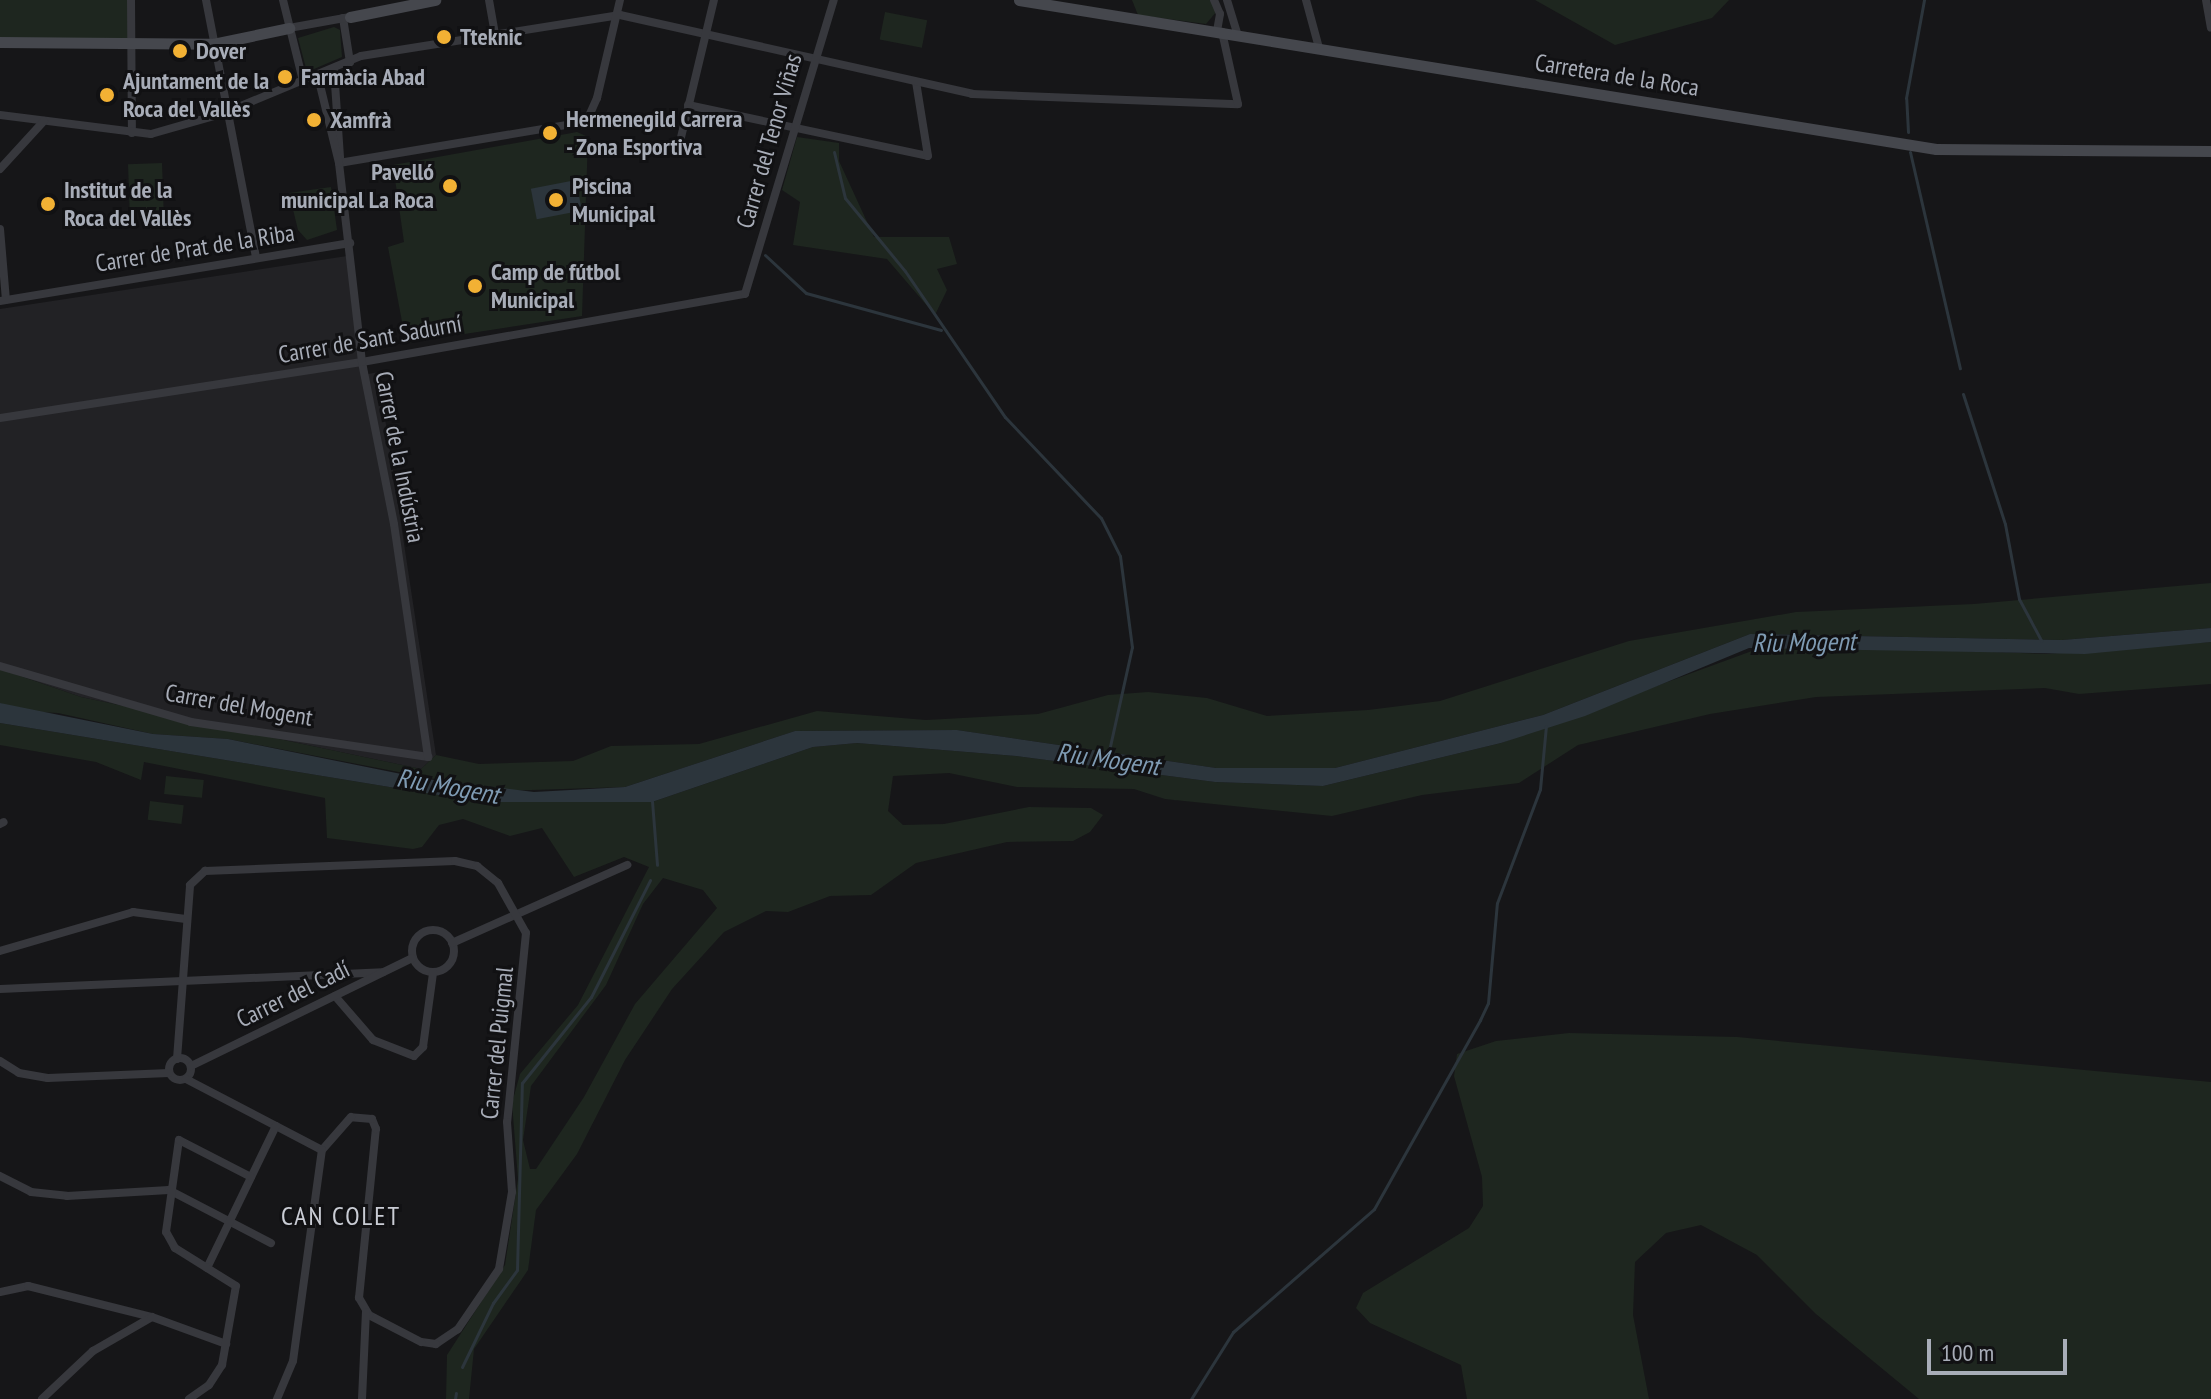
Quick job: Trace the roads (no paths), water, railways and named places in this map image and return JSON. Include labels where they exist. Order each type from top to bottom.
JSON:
[{"type":"street","points":[[131,0],[132,133]]},
{"type":"street","points":[[206,0],[224,113],[256,257]]},
{"type":"street","points":[[283,0],[303,81]]},
{"type":"street","points":[[0,42],[213,44],[435,0]]},
{"type":"street","points":[[489,0],[495,35]]},
{"type":"street","points":[[339,163],[579,123],[589,116],[620,15],[620,0]]},
{"type":"street","points":[[677,154],[714,0]]},
{"type":"street","name":"Carrer del Tenor Viñas","points":[[745,294],[813,60],[834,0]]},
{"type":"street","name":"Carretera de la Roca","points":[[1019,0],[1936,149],[2211,151]]},
{"type":"street","points":[[0,115],[151,134],[224,113],[350,62],[620,15],[972,94],[1238,104],[1220,32],[1220,14],[1214,0]]},
{"type":"street","points":[[1227,0],[1238,35]]},
{"type":"street","points":[[1306,0],[1319,48]]},
{"type":"street","points":[[2206,0],[2211,28]]},
{"type":"street","points":[[346,17],[350,62]]},
{"type":"street","name":"Carrer de la Indústria","points":[[334,69],[339,163],[362,362],[394,524],[428,757]]},
{"type":"street","name":"Carrer de la Indústria","points":[[318,77],[339,163]]},
{"type":"street","points":[[688,105],[928,156],[916,82]]},
{"type":"street","points":[[0,169],[44,121]]},
{"type":"street","points":[[0,229],[3,301]]},
{"type":"street","name":"Carrer de Prat de la Riba","points":[[3,301],[350,243]]},
{"type":"street","name":"Carrer de Sant Sadurní","points":[[0,418],[362,362],[745,294]]},
{"type":"street","name":"Carrer del Mogent","points":[[0,666],[191,722],[428,757]]},
{"type":"street","name":"Carrer del Puigmal","points":[[177,1059],[190,885],[205,871],[455,861],[477,866],[498,883],[517,912],[526,933],[525,979],[507,1122],[512,1192],[499,1269],[458,1329],[436,1344],[421,1342],[366,1310]]},
{"type":"street","points":[[452,943],[627,865]]},
{"type":"street","points":[[0,951],[133,912],[186,919]]},
{"type":"street","points":[[335,996],[373,1040],[414,1056],[423,1047],[433,973],[453,959],[452,943],[446,934],[428,930],[415,938],[412,958],[433,973]]},
{"type":"street","name":"Carrer del Cadí","points":[[191,1066],[412,958]]},
{"type":"street","points":[[0,989],[383,972]]},
{"type":"street","points":[[169,1073],[177,1059],[191,1066],[186,1079]]},
{"type":"street","points":[[0,1061],[5,1068],[62,1079],[169,1073],[177,1080],[186,1079],[322,1150]]},
{"type":"street","points":[[277,1399],[293,1361],[322,1150],[351,1117],[372,1119],[375,1138],[359,1298],[366,1310],[362,1399]]},
{"type":"street","points":[[207,1268],[276,1126]]},
{"type":"street","points":[[189,1399],[209,1385],[222,1365],[236,1286],[175,1248],[166,1232],[169,1190],[179,1140],[251,1177]]},
{"type":"street","points":[[0,1176],[31,1192],[67,1196],[169,1190],[271,1243]]},
{"type":"street","points":[[0,1292],[28,1286],[152,1317],[226,1344]]},
{"type":"street","points":[[42,1399],[93,1351],[152,1317]]},
{"type":"water","name":"Piscina Municipal","points":[[576,180],[582,210],[537,219],[531,189]]},
{"type":"water","name":"Riu Mogent","points":[[2211,628],[2211,642],[2085,654],[1749,648],[1585,716],[1501,743],[1323,786],[1215,782],[1016,756],[857,743],[813,747],[652,802],[481,802],[0,723],[0,703],[153,734],[228,739],[426,779],[534,792],[625,787],[795,731],[957,730],[1216,768],[1335,768],[1543,715],[1750,634],[2062,640]]},
{"type":"waterway","points":[[1908,132],[1906,98],[1924,0]]},
{"type":"waterway","name":"Riu Mogent","points":[[834,152],[845,198],[905,271],[1005,417],[1101,518],[1120,556],[1132,647],[1108,755]]},
{"type":"waterway","points":[[1910,152],[1960,368]]},
{"type":"waterway","points":[[765,255],[806,293],[941,330]]},
{"type":"waterway","points":[[1963,394],[2005,524],[2019,599],[2041,640]]},
{"type":"waterway","points":[[1191,1399],[1233,1332],[1374,1209],[1480,1020],[1488,1003],[1497,903],[1540,789],[1546,726]]},
{"type":"waterway","points":[[652,801],[657,865]]},
{"type":"waterway","points":[[462,1367],[493,1303],[517,1270],[522,1083],[591,997],[650,880]]},
{"type":"waterway","points":[[455,1399],[456,1393]]},
{"type":"place","name":"Tteknic","points":[[444,37]]},
{"type":"place","name":"Dover","points":[[180,51]]},
{"type":"place","name":"Farmàcia Abad","points":[[285,77]]},
{"type":"place","name":"Ajuntament de la Roca del Vallès","points":[[107,95]]},
{"type":"place","name":"Xamfrà","points":[[314,120]]},
{"type":"place","name":"Hermenegild Carrera - Zona Esportiva","points":[[550,133]]},
{"type":"place","name":"Pavelló municipal La Roca","points":[[450,186]]},
{"type":"place","name":"Piscina Municipal","points":[[556,200]]},
{"type":"place","name":"Institut de la Roca del Vallès","points":[[48,204]]},
{"type":"place","name":"Camp de fútbol Municipal","points":[[475,286]]},
{"type":"district","name":"CAN COLET","points":[[341,1216]]}]
